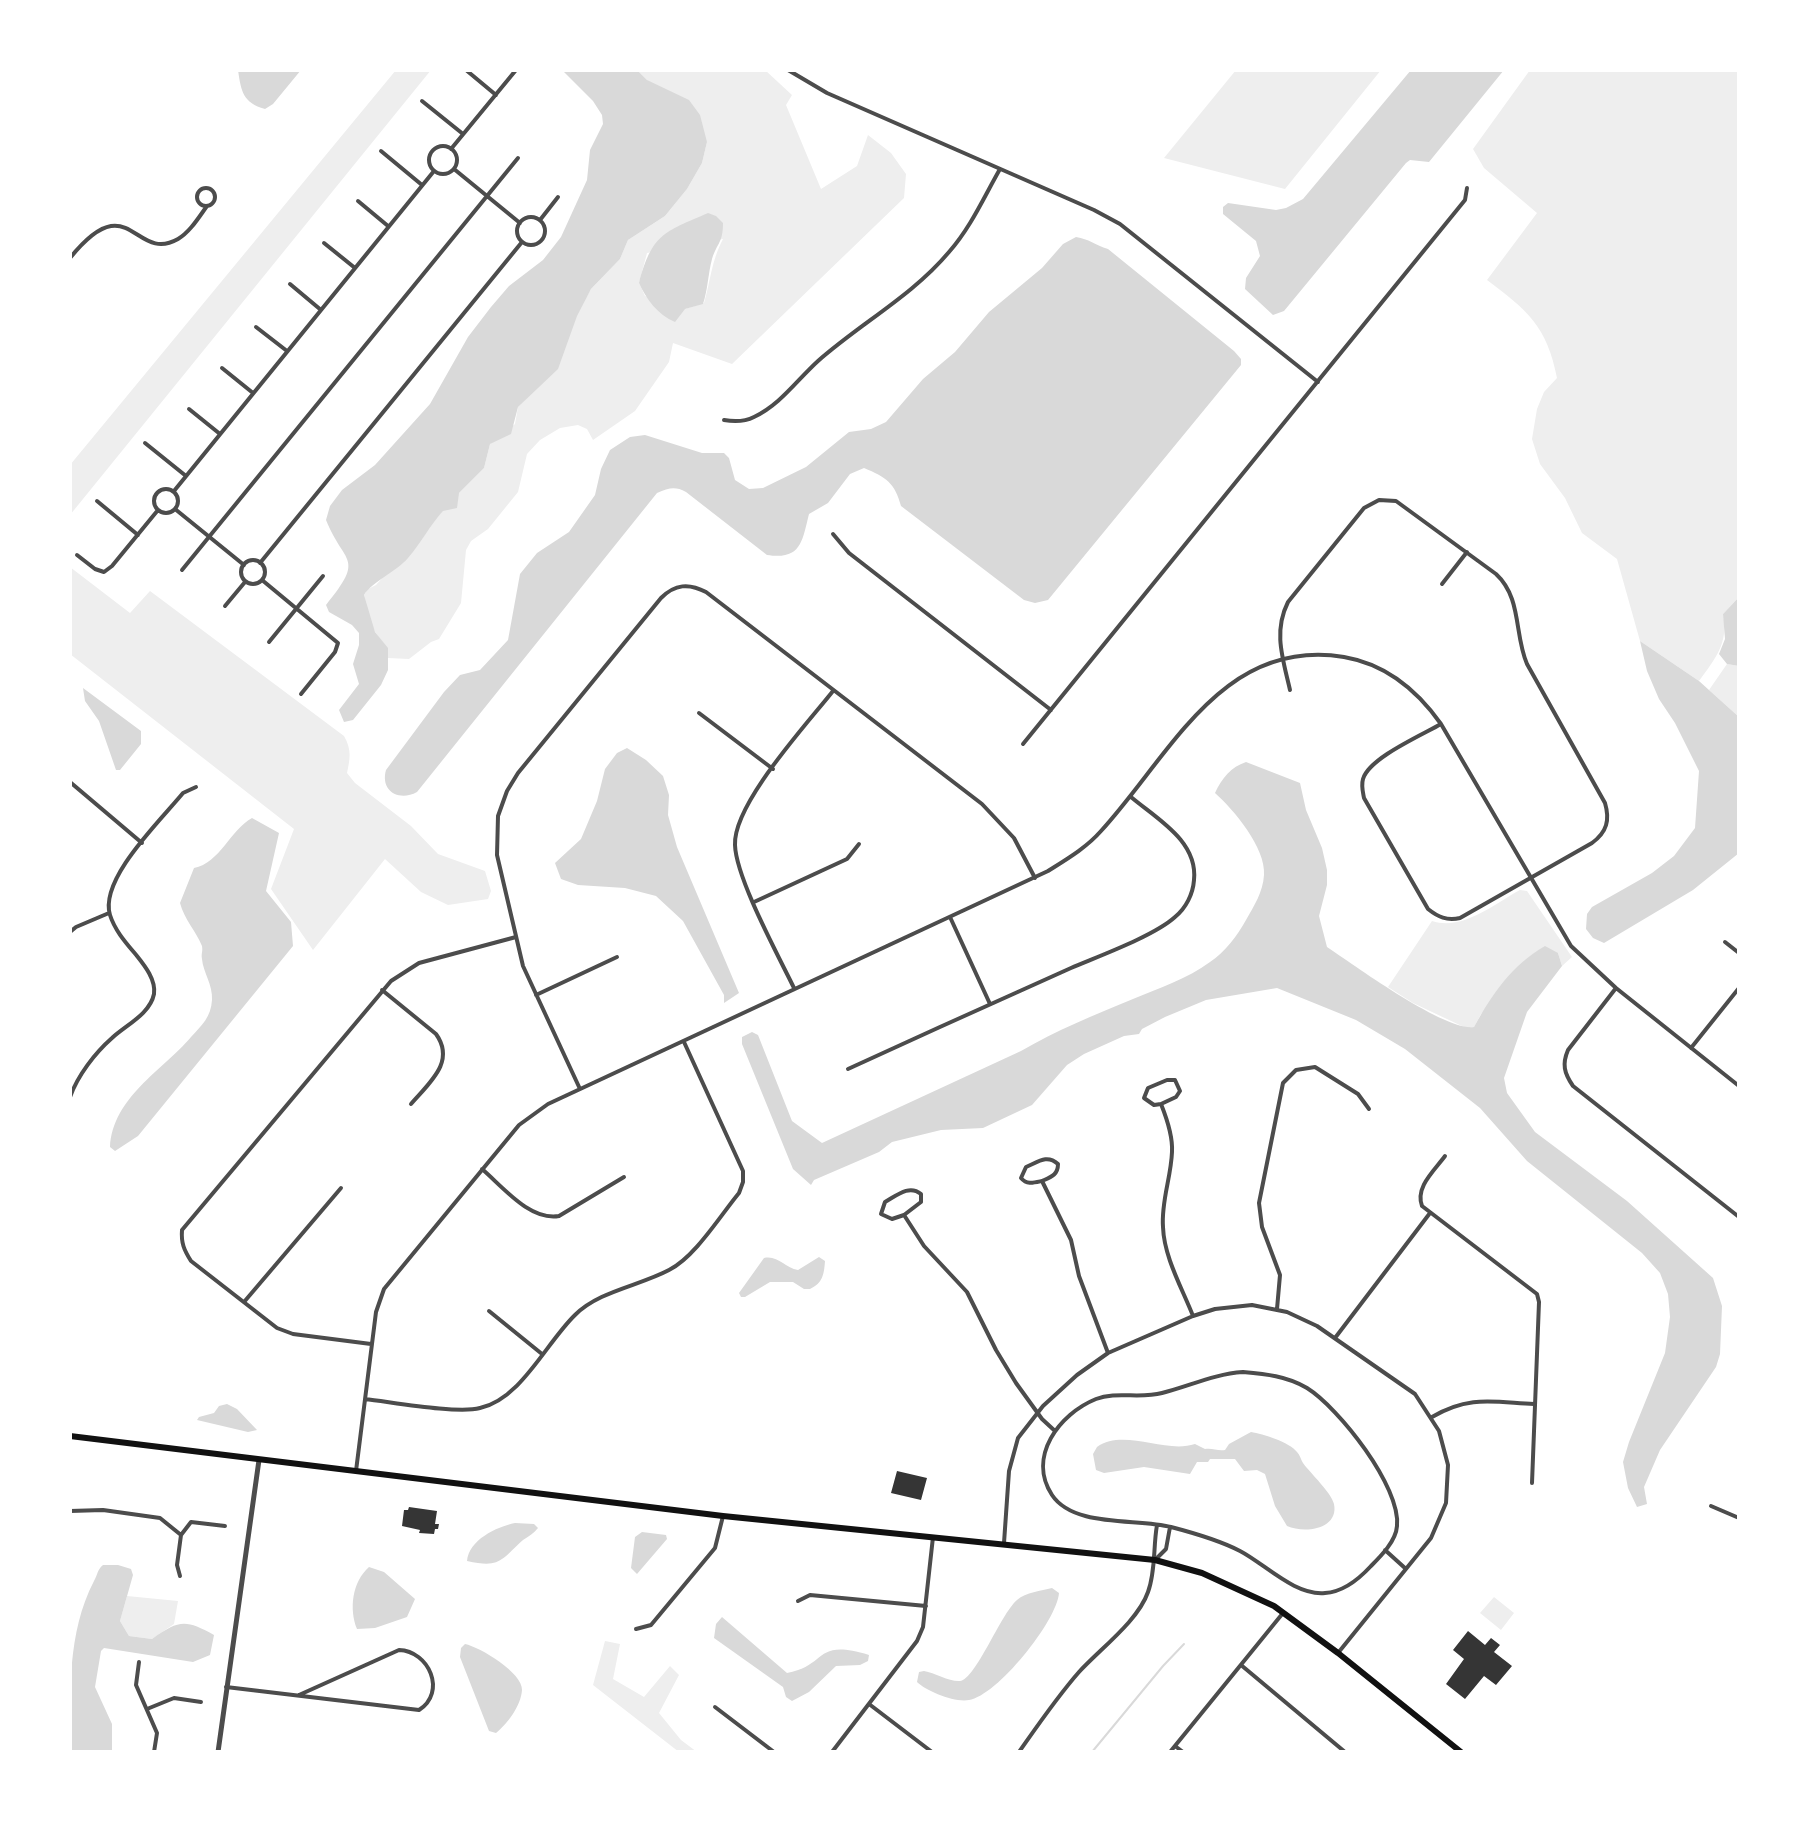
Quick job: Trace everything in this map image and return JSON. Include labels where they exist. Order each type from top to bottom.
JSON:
[{"type":"main road","points":[[70,1436],[723,1516],[1155,1560],[1228,1583],[1283,1613],[1461,1752]]},
{"type":"street","points":[[466,70],[496,95]]},
{"type":"street","points":[[451,149],[516,70]]},
{"type":"street","points":[[788,70],[799,73],[827,93],[1120,224],[1318,382]]},
{"type":"street","points":[[422,101],[463,134]]},
{"type":"street","points":[[441,146],[451,149],[457,158],[454,169],[445,174],[434,171],[429,162],[432,152],[441,146]]},
{"type":"street","points":[[381,151],[422,185]]},
{"type":"street","points":[[182,570],[518,158]]},
{"type":"street","points":[[454,169],[520,223]]},
{"type":"street","points":[[724,420],[738,422],[754,417],[780,400],[818,361],[922,280],[950,252],[974,219],[1000,169]]},
{"type":"street","points":[[174,491],[434,171]]},
{"type":"street","points":[[70,258],[92,234],[108,226],[125,228],[157,244],[177,240],[214,202],[215,195],[207,187],[197,196],[200,204],[207,206]]},
{"type":"street","points":[[1023,744],[1465,200],[1467,188]]},
{"type":"street","points":[[540,221],[558,197]]},
{"type":"street","points":[[358,201],[388,226]]},
{"type":"street","points":[[530,218],[540,221],[544,230],[541,240],[532,245],[522,242],[517,233],[520,223],[530,218]]},
{"type":"street","points":[[260,563],[522,242]]},
{"type":"street","points":[[324,243],[355,268]]},
{"type":"street","points":[[290,284],[321,310]]},
{"type":"street","points":[[256,327],[287,351]]},
{"type":"street","points":[[222,368],[253,393]]},
{"type":"street","points":[[189,409],[220,434]]},
{"type":"street","points":[[145,443],[186,476]]},
{"type":"street","points":[[164,488],[174,491],[178,500],[175,509],[167,513],[158,510],[153,502],[156,493],[164,488]]},
{"type":"street","points":[[1290,690],[1279,626],[1288,602],[1364,508],[1379,500],[1403,503],[1503,580],[1512,596],[1518,643],[1527,664],[1605,803],[1608,823],[1600,837],[1452,920],[1436,916],[1428,909],[1364,798],[1363,779],[1368,769],[1441,724]]},
{"type":"street","points":[[97,501],[138,535]]},
{"type":"street","points":[[175,509],[244,565]]},
{"type":"street","points":[[77,555],[104,572],[158,510]]},
{"type":"street","points":[[833,534],[849,553],[1051,710]]},
{"type":"street","points":[[1442,584],[1467,552]]},
{"type":"street","points":[[252,561],[260,563],[265,571],[262,580],[254,584],[245,582],[241,573],[244,565],[252,561]]},
{"type":"street","points":[[269,642],[323,576]]},
{"type":"street","points":[[262,580],[338,643],[335,652],[301,694]]},
{"type":"street","points":[[225,606],[245,582]]},
{"type":"street","points":[[580,1089],[523,966],[502,876],[496,843],[497,824],[501,804],[512,782],[661,598],[678,586],[691,586],[706,592],[997,817],[1014,838],[1035,878]]},
{"type":"street","points":[[355,1472],[379,1301],[391,1278],[531,1114],[1035,878],[1085,847],[1211,697],[1252,669],[1283,659],[1325,655],[1366,663],[1411,689],[1441,724],[1571,946],[1616,988],[1739,1086]]},
{"type":"street","points":[[794,989],[739,868],[736,830],[745,807],[833,691]]},
{"type":"street","points":[[699,713],[773,769]]},
{"type":"street","points":[[70,782],[142,843]]},
{"type":"street","points":[[70,1097],[80,1076],[103,1047],[147,1009],[153,997],[152,979],[117,931],[109,913],[112,884],[183,793],[196,787]]},
{"type":"street","points":[[848,1069],[1156,929],[1176,917],[1193,891],[1194,866],[1188,847],[1130,796]]},
{"type":"street","points":[[754,902],[847,859],[859,844]]},
{"type":"street","points":[[70,932],[109,913]]},
{"type":"street","points":[[950,917],[990,1004]]},
{"type":"street","points":[[372,1344],[284,1331],[191,1261],[181,1240],[182,1230],[382,990],[405,970],[419,963],[516,937]]},
{"type":"street","points":[[1725,942],[1739,953]]},
{"type":"street","points":[[536,995],[617,957]]},
{"type":"street","points":[[1616,988],[1568,1050],[1564,1059],[1566,1077],[1573,1086],[1739,1217]]},
{"type":"street","points":[[1691,1048],[1739,988]]},
{"type":"street","points":[[382,990],[436,1034],[442,1043],[442,1067],[411,1104]]},
{"type":"street","points":[[365,1399],[468,1410],[481,1408],[512,1391],[576,1314],[591,1303],[670,1270],[680,1262],[739,1193],[743,1182],[743,1171],[683,1042]]},
{"type":"street","points":[[1277,1309],[1280,1275],[1262,1227],[1259,1203],[1283,1083],[1291,1074],[1305,1067],[1323,1070],[1358,1094],[1369,1109]]},
{"type":"street","points":[[1167,1080],[1175,1080],[1180,1091],[1176,1097],[1161,1104],[1148,1103],[1145,1092],[1167,1080]]},
{"type":"street","points":[[1161,1104],[1172,1154],[1164,1198],[1163,1229],[1168,1254],[1193,1316]]},
{"type":"street","points":[[1445,1156],[1421,1189],[1419,1198],[1422,1206],[1537,1294],[1532,1483]]},
{"type":"street","points":[[1046,1158],[1053,1160],[1058,1164],[1058,1170],[1054,1176],[1042,1181],[1025,1182],[1021,1178],[1022,1172],[1046,1158]]},
{"type":"street","points":[[482,1169],[534,1212],[550,1217],[559,1216],[624,1177]]},
{"type":"street","points":[[1042,1181],[1071,1240],[1079,1276],[1108,1353]]},
{"type":"street","points":[[244,1302],[341,1188]]},
{"type":"street","points":[[910,1189],[917,1191],[921,1194],[921,1202],[904,1215],[885,1218],[881,1207],[910,1189]]},
{"type":"street","points":[[1335,1338],[1430,1213]]},
{"type":"street","points":[[904,1215],[924,1246],[967,1292],[981,1314],[996,1350],[1037,1412],[1055,1431]]},
{"type":"street","points":[[1004,1543],[1013,1452],[1023,1429],[1037,1412],[1077,1375],[1108,1353],[1193,1316],[1240,1305],[1277,1309],[1307,1321],[1407,1387],[1432,1417],[1445,1449],[1448,1488],[1439,1524],[1338,1653]]},
{"type":"street","points":[[489,1311],[542,1354]]},
{"type":"street","points":[[1243,1372],[1287,1379],[1308,1389],[1357,1437],[1397,1512],[1395,1535],[1355,1582],[1324,1594],[1299,1587],[1239,1551],[1170,1527],[1092,1518],[1057,1501],[1044,1479],[1042,1465],[1046,1445],[1055,1431],[1080,1408],[1109,1396],[1160,1394],[1220,1374],[1243,1372]]},
{"type":"street","points":[[1432,1417],[1452,1405],[1468,1401],[1535,1404]]},
{"type":"street","points":[[218,1752],[259,1460]]},
{"type":"street","points":[[1711,1506],[1739,1518]]},
{"type":"street","points":[[70,1511],[103,1510],[160,1518],[181,1535]]},
{"type":"street","points":[[636,1629],[651,1625],[715,1548],[723,1516]]},
{"type":"street","points":[[180,1576],[177,1565],[181,1535],[191,1522],[225,1526]]},
{"type":"street","points":[[1019,1752],[1079,1672],[1121,1630],[1143,1602],[1155,1560],[1153,1546],[1157,1525]]},
{"type":"street","points":[[1155,1560],[1166,1549],[1170,1527]]},
{"type":"street","points":[[832,1752],[917,1641],[923,1627],[933,1537]]},
{"type":"street","points":[[1385,1550],[1406,1569]]},
{"type":"street","points":[[798,1601],[810,1595],[926,1606]]},
{"type":"street","points":[[1170,1752],[1283,1613]]},
{"type":"street","points":[[226,1687],[419,1710],[433,1698],[434,1688],[420,1656],[399,1650],[299,1695]]},
{"type":"street","points":[[139,1662],[136,1685],[157,1733],[154,1752]]},
{"type":"street","points":[[1241,1665],[1345,1752]]},
{"type":"street","points":[[147,1709],[174,1698],[201,1702]]},
{"type":"street","points":[[869,1704],[932,1752]]},
{"type":"street","points":[[715,1707],[774,1752]]},
{"type":"street","points":[[1175,1746],[1183,1752]]},
{"type":"shaded area","points":[[238,70],[301,70],[273,104],[265,109],[244,95]]},
{"type":"shaded area","points":[[396,70],[431,70],[70,515],[70,465]]},
{"type":"shaded area","points":[[562,70],[637,70],[647,80],[689,100],[700,115],[707,142],[702,163],[687,189],[665,216],[628,240],[620,259],[591,289],[577,316],[558,369],[518,407],[511,434],[490,444],[484,468],[459,493],[457,508],[443,511],[408,558],[364,595],[375,632],[388,648],[388,670],[381,685],[353,720],[344,722],[339,710],[359,684],[353,664],[359,633],[352,625],[329,612],[326,605],[348,568],[348,561],[326,520],[330,506],[342,490],[375,465],[430,404],[468,337],[491,307],[509,286],[543,260],[561,237],[587,180],[590,150],[603,124],[602,115],[593,101]]},
{"type":"shaded area","points":[[637,70],[765,70],[792,95],[786,105],[821,189],[857,166],[868,135],[891,153],[906,174],[904,198],[732,364],[673,343],[669,362],[635,411],[593,440],[587,429],[578,425],[560,428],[540,440],[527,454],[518,492],[466,550],[461,603],[439,639],[409,659],[388,658],[385,646],[375,632],[364,595],[484,468],[490,444],[515,424],[518,407],[530,394],[591,289],[620,259],[628,240],[665,216],[687,189],[702,163],[707,142]],"holes":[[[723,239],[704,303],[685,309],[645,296],[639,283],[647,253]]]},
{"type":"shaded area","points":[[1236,70],[1381,70],[1285,189],[1164,158]]},
{"type":"shaded area","points":[[1411,70],[1504,70],[1429,162],[1410,160],[1406,163],[1284,311],[1273,315],[1245,289],[1246,278],[1260,256],[1256,241],[1223,214],[1223,207],[1228,203],[1276,210],[1303,199]]},
{"type":"shaded area","points":[[1530,70],[1739,70],[1739,597],[1723,614],[1722,642],[1699,681],[1640,641],[1617,559],[1582,533],[1565,498],[1540,464],[1532,439],[1537,409],[1544,392],[1557,378],[1553,360],[1541,332],[1524,310],[1487,280],[1537,213],[1484,168],[1473,149]]},
{"type":"shaded area","points":[[708,213],[723,223],[723,230],[712,259],[703,304],[685,309],[675,322],[658,311],[639,283],[655,244],[680,225]]},
{"type":"shaded area","points":[[1076,237],[1108,249],[1234,351],[1241,359],[1241,365],[1048,600],[1035,603],[1024,600],[901,506],[888,482],[864,468],[850,474],[828,503],[809,514],[798,547],[787,555],[778,556],[767,555],[686,492],[675,488],[665,490],[657,493],[417,792],[404,796],[388,789],[386,770],[444,692],[460,675],[480,670],[508,640],[520,574],[537,553],[569,532],[595,495],[601,469],[610,450],[630,437],[645,435],[702,453],[724,453],[729,458],[735,480],[749,489],[763,488],[806,467],[849,432],[871,429],[886,422],[923,379],[955,352],[989,312],[1042,268],[1063,244]]},
{"type":"shaded area","points":[[70,567],[130,613],[150,591],[344,736],[350,754],[347,773],[355,783],[411,826],[438,854],[485,871],[491,891],[488,899],[448,905],[421,892],[385,859],[313,950],[271,889],[294,829],[70,654]]},
{"type":"shaded area","points":[[1739,597],[1739,666],[1727,664],[1719,654],[1725,639],[1723,614]]},
{"type":"shaded area","points":[[1640,641],[1699,681],[1739,717],[1739,853],[1693,890],[1604,943],[1593,938],[1586,929],[1587,914],[1592,907],[1652,873],[1674,856],[1695,828],[1699,771],[1659,699],[1647,671]]},
{"type":"shaded area","points":[[1727,664],[1739,666],[1739,717],[1709,690]]},
{"type":"shaded area","points":[[83,688],[141,731],[141,744],[120,770],[116,770],[99,721],[85,701]]},
{"type":"shaded area","points":[[627,748],[663,776],[669,795],[668,815],[677,847],[739,993],[724,1003],[724,995],[683,921],[656,896],[625,888],[578,885],[561,879],[555,863],[581,839],[597,801],[605,769],[617,753]]},
{"type":"shaded area","points":[[1246,762],[1300,783],[1327,870],[1327,885],[1319,916],[1327,947],[1400,996],[1443,1019],[1474,1027],[1496,992],[1522,962],[1545,946],[1558,953],[1562,966],[1527,1012],[1504,1078],[1507,1093],[1535,1132],[1627,1201],[1713,1278],[1722,1306],[1720,1354],[1716,1367],[1660,1450],[1644,1487],[1647,1504],[1637,1507],[1628,1488],[1623,1462],[1665,1353],[1670,1317],[1668,1294],[1660,1273],[1642,1253],[1527,1161],[1480,1108],[1405,1049],[1356,1020],[1277,988],[1206,1000],[1165,1017],[1142,1029],[1139,1034],[1124,1036],[1084,1054],[1067,1065],[1032,1105],[983,1128],[941,1130],[892,1142],[879,1152],[814,1180],[811,1185],[793,1169],[742,1044],[742,1037],[752,1032],[758,1035],[792,1121],[822,1143],[1076,1023],[1192,973],[1215,958],[1239,932],[1262,887],[1264,875],[1260,853],[1239,819],[1215,793],[1228,774]]},
{"type":"shaded area","points":[[252,818],[279,833],[266,891],[291,922],[293,946],[138,1136],[115,1151],[110,1147],[113,1129],[129,1099],[195,1033],[210,1011],[212,994],[203,964],[202,946],[180,903],[194,868],[211,860]]},
{"type":"shaded area","points":[[1520,890],[1527,891],[1572,957],[1562,966],[1558,953],[1481,1014],[1474,1027],[1466,1028],[1413,1003],[1388,987],[1432,921],[1444,923],[1467,919]]},
{"type":"shaded area","points":[[819,1257],[825,1261],[823,1274],[818,1284],[810,1289],[793,1282],[770,1282],[745,1297],[739,1293],[764,1258],[773,1258],[798,1270]]},
{"type":"shaded area","points":[[227,1404],[237,1409],[257,1430],[248,1432],[197,1420]]},
{"type":"shaded area","points":[[1251,1432],[1282,1442],[1298,1453],[1334,1504],[1334,1512],[1326,1524],[1311,1529],[1287,1526],[1275,1506],[1265,1474],[1257,1470],[1244,1471],[1235,1459],[1197,1462],[1190,1474],[1144,1467],[1104,1473],[1096,1470],[1093,1454],[1097,1447],[1108,1442],[1132,1440],[1171,1446],[1195,1444],[1205,1449],[1225,1450],[1229,1444]]},
{"type":"shaded area","points":[[515,1523],[534,1524],[538,1528],[499,1561],[486,1564],[467,1561],[478,1541],[492,1531]]},
{"type":"shaded area","points":[[642,1532],[666,1535],[667,1539],[637,1574],[631,1568],[635,1537]]},
{"type":"shaded area","points":[[103,1565],[131,1569],[133,1575],[120,1621],[129,1636],[152,1639],[182,1624],[196,1626],[214,1635],[210,1655],[193,1662],[104,1648],[95,1687],[112,1724],[112,1752],[70,1752],[70,1686],[75,1643],[85,1601]]},
{"type":"shaded area","points":[[369,1567],[384,1572],[415,1599],[407,1617],[375,1628],[357,1629],[353,1613],[354,1596],[359,1580]]},
{"type":"shaded area","points":[[1052,1588],[1059,1593],[1048,1621],[1024,1656],[995,1686],[969,1700],[956,1700],[917,1682],[919,1672],[924,1671],[956,1681],[966,1678],[1017,1600],[1029,1593]]},
{"type":"shaded area","points":[[127,1596],[178,1601],[174,1624],[152,1639],[129,1636],[120,1621]]},
{"type":"shaded area","points":[[1494,1597],[1514,1613],[1501,1630],[1480,1613]]},
{"type":"shaded area","points":[[722,1617],[787,1673],[800,1670],[829,1651],[869,1655],[868,1661],[860,1665],[836,1666],[809,1692],[792,1701],[786,1697],[783,1687],[714,1638],[716,1624]]},
{"type":"shaded area","points":[[605,1641],[620,1644],[613,1679],[644,1697],[670,1666],[679,1675],[659,1713],[681,1740],[697,1752],[679,1752],[593,1685]]},
{"type":"shaded area","points":[[465,1644],[500,1662],[520,1683],[522,1690],[516,1708],[496,1733],[489,1731],[460,1657]]},
{"type":"building","points":[[897,1471],[927,1478],[921,1500],[891,1493]]},
{"type":"building","points":[[409,1507],[437,1511],[435,1524],[439,1524],[434,1534],[419,1533],[420,1530],[402,1526],[404,1510]]},
{"type":"building","points":[[1468,1631],[1485,1645],[1491,1638],[1500,1645],[1494,1652],[1512,1666],[1496,1685],[1484,1676],[1465,1699],[1446,1684],[1464,1659],[1453,1650]]},
{"type":"waterway","points":[[1092,1752],[1184,1644]]}]
